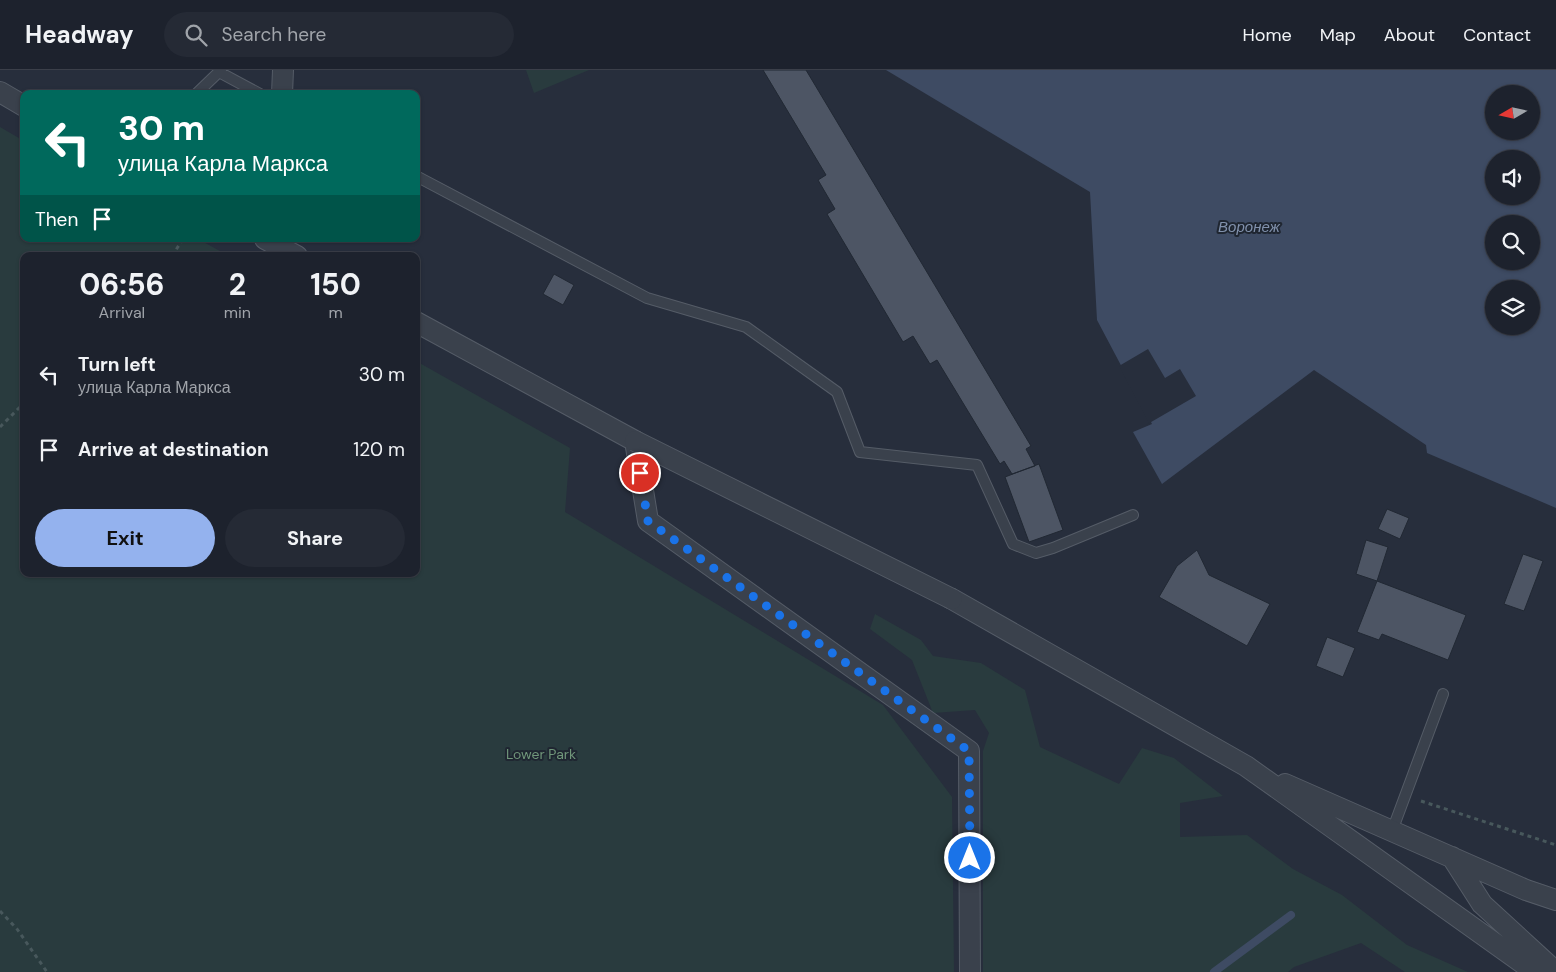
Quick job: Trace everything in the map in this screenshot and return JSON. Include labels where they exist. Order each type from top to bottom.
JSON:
[{"type":"street","points":[[282,90],[283,70]]},
{"type":"street","points":[[0,92],[20,104]]},
{"type":"street","points":[[271,242],[289,252]]},
{"type":"street","points":[[420,324],[635,441],[952,599],[1246,766],[1452,857],[1556,900]]},
{"type":"street","points":[[635,441],[648,521],[969,751],[970,972]]},
{"type":"street","points":[[1246,766],[1535,972]]},
{"type":"street","points":[[1452,857],[1482,904],[1556,972]]},
{"type":"lane","points":[[200,90],[220,71],[253,90]]},
{"type":"lane","points":[[420,178],[647,298],[746,327],[837,392],[860,452],[977,465],[1013,544],[1036,553],[1133,515]]},
{"type":"lane","points":[[1392,831],[1443,694]]},
{"type":"path","points":[[0,426],[20,407]]},
{"type":"path","points":[[1405,796],[1556,845]]},
{"type":"path","points":[[0,911],[17,929],[46,972]]},
{"type":"path","points":[[40,972],[41,967]]},
{"type":"green space","points":[[526,70],[589,70],[534,93]]},
{"type":"green space","name":"Lower Park","points":[[0,127],[20,139],[20,242],[203,242],[222,252],[20,252],[20,577],[420,577],[420,363],[570,448],[565,512],[883,705],[952,797],[954,972],[0,972]]},
{"type":"green space","points":[[875,614],[921,640],[933,656],[981,663],[1025,690],[1040,747],[1119,784],[1142,748],[1174,758],[1223,796],[1180,803],[1180,837],[1247,835],[1293,869],[1342,895],[1407,945],[1468,972],[1405,972],[1361,943],[1294,967],[1288,972],[983,972],[983,751],[989,733],[975,710],[933,713],[912,660],[870,629]]},
{"type":"water","name":"Воронеж","points":[[886,70],[1556,70],[1556,508],[1427,453],[1426,445],[1314,370],[1162,484],[1133,432],[1152,424],[1097,320],[1090,192]]},
{"type":"pier","points":[[1148,349],[1165,378],[1180,369],[1196,396],[1146,425],[1149,423],[1119,366]]},
{"type":"building","points":[[763,70],[806,70],[1031,446],[1026,449],[1035,466],[1012,474],[1004,461],[1000,464],[937,360],[930,364],[913,336],[903,342],[827,214],[835,209],[818,180],[826,175]]},
{"type":"building","points":[[554,274],[574,285],[563,305],[543,294]]},
{"type":"building","points":[[1039,464],[1063,530],[1029,542],[1005,477]]},
{"type":"building","points":[[1387,509],[1409,518],[1400,539],[1378,529]]},
{"type":"building","points":[[1366,540],[1388,547],[1377,581],[1356,574]]},
{"type":"building","points":[[1197,550],[1209,575],[1270,604],[1247,646],[1159,597],[1177,566]]},
{"type":"building","points":[[1523,554],[1543,561],[1524,611],[1504,604]]},
{"type":"building","points":[[1377,581],[1466,615],[1448,660],[1382,634],[1379,640],[1357,632]]},
{"type":"building","points":[[1327,637],[1355,648],[1343,677],[1316,666]]},
{"type":"waterway","points":[[1214,972],[1291,915]]},
{"type":"route","points":[[640,473],[648,521],[969,751],[970,858]]}]
